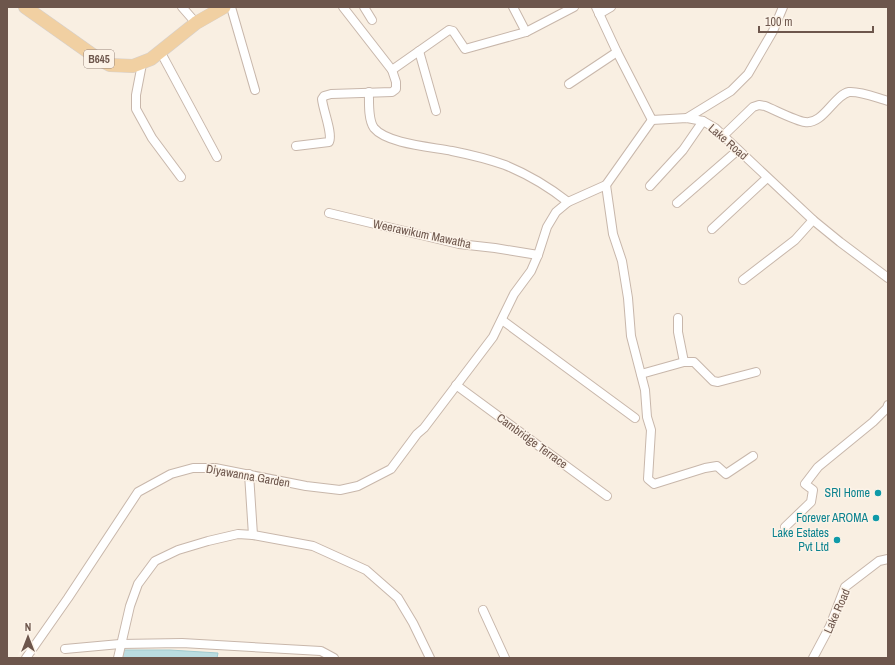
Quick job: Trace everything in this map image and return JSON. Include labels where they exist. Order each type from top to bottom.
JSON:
[{"type":"main road","name":"B645","points":[[25,7],[97,58],[110,65],[133,66],[142,64]]},
{"type":"main road","name":"B645","points":[[35,7],[53,26]]},
{"type":"main road","points":[[142,64],[151,59],[196,23],[224,7]]},
{"type":"street","points":[[182,7],[196,23]]},
{"type":"street","points":[[231,7],[255,90]]},
{"type":"street","points":[[296,146],[329,142],[330,134],[322,104],[322,99],[324,96],[331,94],[392,92],[396,89],[396,82],[392,70],[343,7]]},
{"type":"street","points":[[364,7],[372,20]]},
{"type":"street","points":[[513,7],[526,32]]},
{"type":"street","points":[[392,70],[449,30],[453,31],[465,49],[526,32],[574,7]]},
{"type":"street","points":[[369,92],[370,114],[374,128],[385,136],[409,144],[453,151],[504,165],[549,188],[568,202],[606,186],[652,120],[617,52],[598,10],[611,7]]},
{"type":"street","points":[[687,118],[731,90],[748,74],[773,31],[783,7]]},
{"type":"street","points":[[160,51],[217,157]]},
{"type":"street","points":[[419,51],[436,111]]},
{"type":"street","points":[[569,84],[617,52]]},
{"type":"street","points":[[142,64],[136,95],[136,109],[152,138],[181,177]]},
{"type":"street","points":[[724,135],[753,107],[759,105],[805,122],[814,120],[820,116],[848,92],[856,92],[888,101]]},
{"type":"street","name":"Lake Road","points":[[652,120],[687,118],[704,121],[724,135],[767,178],[813,220],[840,242],[887,275]]},
{"type":"street","points":[[650,186],[683,150],[704,121]]},
{"type":"street","points":[[677,203],[738,150]]},
{"type":"street","points":[[712,230],[767,178]]},
{"type":"street","points":[[606,186],[613,234],[622,261],[628,298],[631,336],[645,390],[647,417],[651,430],[648,479],[654,484],[705,468],[718,466],[726,474],[753,456]]},
{"type":"street","name":"Diyawanna Garden","points":[[26,658],[68,598],[138,492],[171,474],[193,468],[215,468],[306,486],[340,490],[358,486],[391,469],[493,337],[514,294],[531,271],[538,255],[546,227],[556,212],[568,202]]},
{"type":"street","name":"Weerawikum Mawatha","points":[[329,213],[459,244],[538,255]]},
{"type":"street","points":[[743,280],[795,240],[813,220]]},
{"type":"street","points":[[678,318],[678,332],[684,362]]},
{"type":"street","points":[[502,320],[636,418]]},
{"type":"street","points":[[641,374],[684,362],[694,362],[713,381],[718,382],[756,372]]},
{"type":"street","name":"Cambridge Terrace","points":[[456,385],[607,496]]},
{"type":"street","points":[[785,527],[811,502],[813,490],[805,484],[818,467],[872,422],[887,408],[888,405]]},
{"type":"street","points":[[249,474],[253,535]]},
{"type":"street","points":[[118,658],[130,606],[138,584],[155,561],[178,550],[238,534],[253,535],[313,546],[366,570],[398,598],[413,623],[430,658]]},
{"type":"street","name":"Lake Road","points":[[813,658],[830,626],[845,587],[879,561],[888,559]]},
{"type":"street","points":[[483,610],[505,658]]},
{"type":"street","points":[[65,649],[120,644],[182,643],[321,650],[334,658]]},
{"type":"water","points":[[123,650],[170,650],[218,653],[217,658],[121,658]]},
{"type":"place","name":"SRI Home","points":[[878,493]]},
{"type":"place","name":"Forever AROMA","points":[[876,518]]},
{"type":"place","name":"Lake Estates Pvt Ltd","points":[[837,540]]}]
